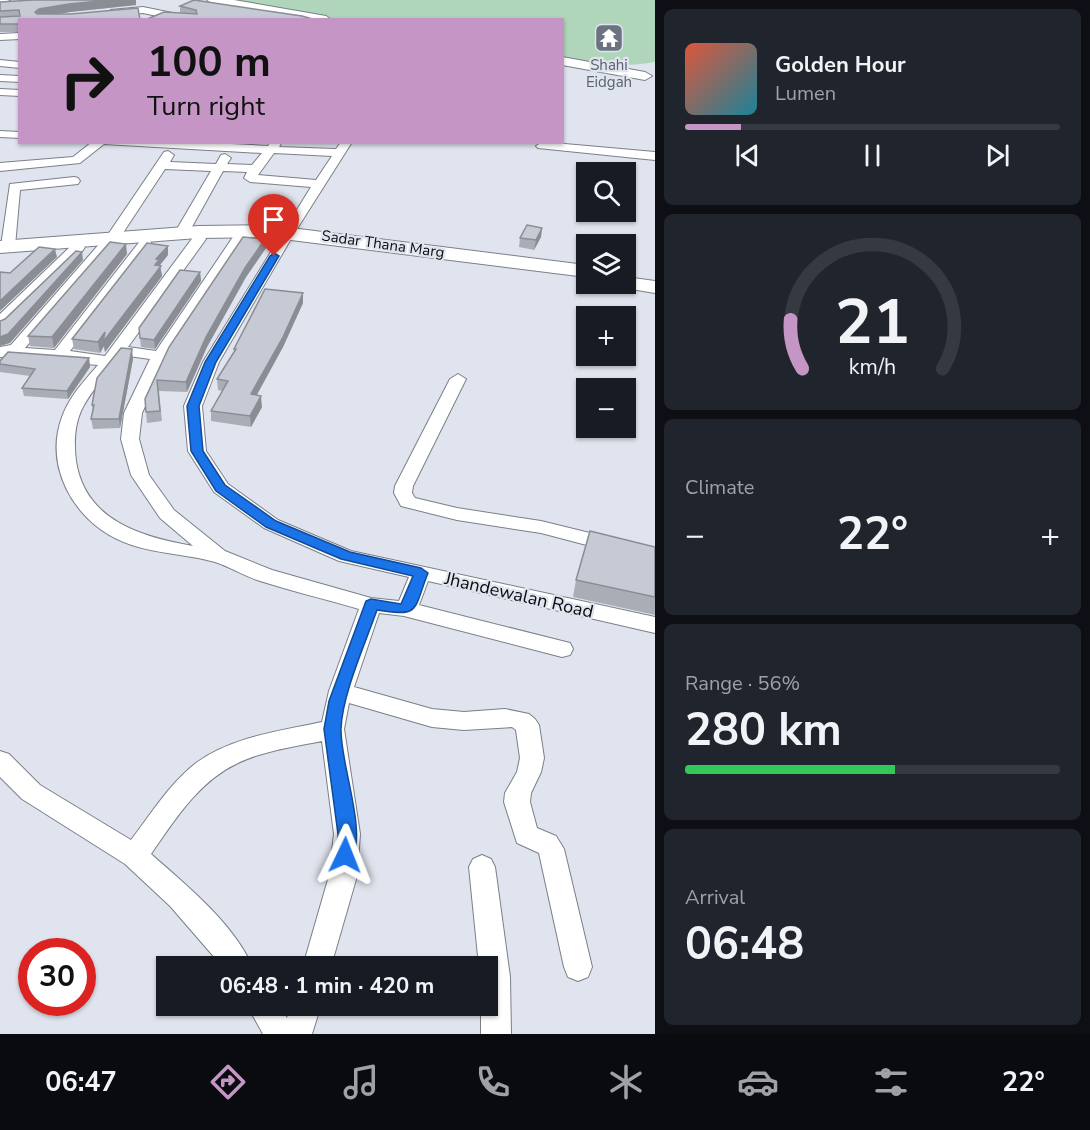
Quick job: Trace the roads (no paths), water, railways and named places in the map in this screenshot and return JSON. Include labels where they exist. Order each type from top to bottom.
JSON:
[{"type":"street","points":[[196,0],[294,18]]},
{"type":"street","points":[[213,0],[315,18]]},
{"type":"street","points":[[107,16],[143,5],[172,18]]},
{"type":"street","points":[[2,40],[18,36]]},
{"type":"street","points":[[2,40],[18,43]]},
{"type":"street","points":[[564,61],[649,72],[655,93]]},
{"type":"street","points":[[0,63],[18,65]]},
{"type":"street","points":[[0,68],[18,70]]},
{"type":"street","points":[[0,78],[18,79]]},
{"type":"street","points":[[0,92],[18,93]]},
{"type":"street","points":[[0,134],[18,135]]},
{"type":"street","points":[[0,167],[76,160],[97,144]]},
{"type":"street","points":[[6,352],[109,242],[174,144],[230,148],[275,146],[343,148]]},
{"type":"street","points":[[275,146],[250,178],[319,184]]},
{"type":"street","points":[[542,146],[655,156]]},
{"type":"street","points":[[230,148],[190,236],[70,417],[65,446],[72,486],[85,508],[107,527],[133,539],[179,551],[218,556],[265,575],[371,604],[404,609],[562,649]]},
{"type":"street","name":"Jhandewalan Road","points":[[343,148],[287,235],[211,362],[193,406],[197,451],[220,488],[271,524],[346,556],[655,625]]},
{"type":"street","points":[[162,165],[255,169]]},
{"type":"street","points":[[2,251],[14,187],[74,181]]},
{"type":"street","name":"Sadar Thana Marg","points":[[2,251],[242,230],[576,270]]},
{"type":"street","name":"Sadar Thana Marg","points":[[2,251],[78,247],[109,242],[145,244],[190,236],[287,235],[576,277]]},
{"type":"street","points":[[218,556],[167,514],[140,475],[130,439],[133,413],[160,356],[240,237]]},
{"type":"street","points":[[59,355],[145,244]]},
{"type":"street","points":[[0,323],[78,247]]},
{"type":"street","points":[[636,278],[655,280]]},
{"type":"street","points":[[636,284],[655,287]]},
{"type":"street","points":[[6,352],[160,356]]},
{"type":"street","points":[[458,379],[404,486],[403,493],[408,502],[457,514],[541,527],[655,556]]},
{"type":"street","points":[[404,609],[408,606],[421,573]]},
{"type":"street","points":[[320,956],[343,876],[347,834],[332,729],[341,691],[371,604]]},
{"type":"street","points":[[341,691],[437,720],[465,722],[511,717],[520,719],[527,725],[532,758],[529,772],[518,793],[517,802],[526,835],[547,844],[551,849],[578,967]]},
{"type":"street","points":[[134,855],[194,780],[217,762],[245,751],[332,729]]},
{"type":"street","points":[[0,762],[31,792],[134,855],[188,905],[232,956]]},
{"type":"street","points":[[482,867],[495,977],[496,1034]]},
{"type":"street","points":[[269,1016],[280,1034]]},
{"type":"street","points":[[297,1034],[303,1016]]},
{"type":"place","name":"Shahi Eidgah","points":[[609,38]]}]
